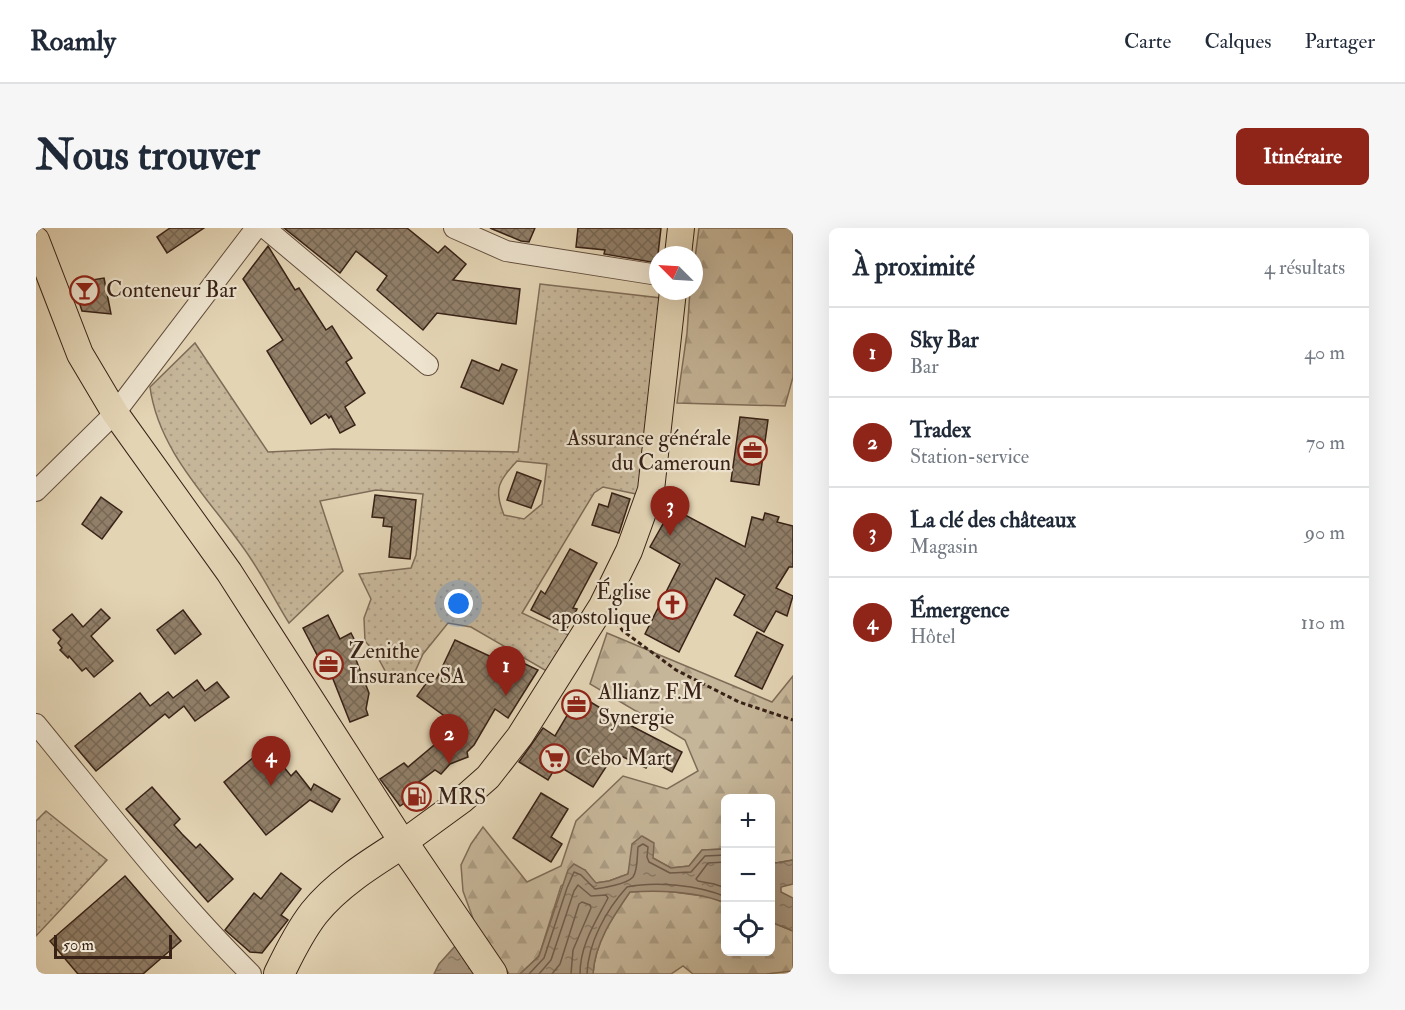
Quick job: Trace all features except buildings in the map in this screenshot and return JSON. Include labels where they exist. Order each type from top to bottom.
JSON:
[{"type":"highway","points":[[279,974],[294,944],[315,912],[356,873],[403,843],[492,974]]},
{"type":"main road","points":[[679,246],[681,228]]},
{"type":"main road","points":[[36,240],[80,354],[115,413],[229,572],[403,843],[462,800],[488,777],[520,736],[602,606],[629,551],[651,490],[672,300]]},
{"type":"street","points":[[36,491],[115,413],[256,228]]},
{"type":"street","points":[[265,228],[428,365]]},
{"type":"street","points":[[454,228],[506,251],[649,274]]},
{"type":"street","points":[[36,724],[123,831],[217,939],[251,974]]},
{"type":"path","points":[[602,606],[623,631],[676,670],[739,702],[793,720]]},
{"type":"green space","points":[[699,228],[793,228],[793,377],[785,406],[677,403],[689,300],[703,300],[703,246],[697,246]]},
{"type":"green space","points":[[540,284],[649,297],[649,300],[661,300],[641,495],[603,487],[594,493],[522,613],[573,637],[550,673],[471,627],[448,623],[423,654],[410,683],[390,680],[376,654],[365,641],[364,618],[371,599],[359,574],[411,568],[416,555],[423,494],[376,490],[320,501],[343,571],[289,623],[251,559],[176,457],[155,412],[150,387],[195,343],[268,452],[333,449],[518,452]],"holes":[[[517,461],[547,464],[542,504],[524,519],[504,515],[499,498],[500,485]]]},
{"type":"green space","points":[[607,633],[772,702],[793,676],[793,860],[775,863],[775,794],[721,794],[721,849],[702,850],[689,866],[671,868],[653,858],[631,860],[628,874],[609,881],[595,883],[585,870],[561,886],[539,956],[520,974],[509,974],[475,924],[463,891],[461,865],[471,844],[483,827],[527,882],[561,866],[576,821],[623,776],[667,789],[698,771],[685,740],[590,684]]},
{"type":"green space","points":[[46,811],[107,860],[36,936],[36,821]]},
{"type":"green space","points":[[659,890],[710,897],[721,901],[721,956],[775,956],[775,924],[793,931],[793,971],[766,974],[693,974],[683,966],[671,974],[593,974],[594,962],[601,941],[630,892]]},
{"type":"water","points":[[642,836],[654,843],[653,858],[671,868],[689,866],[702,850],[721,849],[721,902],[679,892],[630,892],[601,941],[593,974],[520,974],[539,956],[568,870],[574,864],[585,870],[596,883],[628,874],[632,844]]},
{"type":"water","points":[[793,860],[793,884],[781,887],[781,892],[793,898],[793,931],[775,924],[776,863]]},
{"type":"water","points":[[475,924],[509,974],[434,974],[439,964]]},
{"type":"place","name":"Conteneur Bar","points":[[85,290]]},
{"type":"place","name":"Assurance générale du Cameroun","points":[[752,451]]},
{"type":"place","name":"La clé des châteaux","points":[[670,536]]},
{"type":"place","name":"Église apostolique","points":[[672,605]]},
{"type":"place","name":"Zenithe Insurance SA","points":[[328,664]]},
{"type":"place","name":"Sky Bar","points":[[506,696]]},
{"type":"place","name":"Allianz F.M Synergie","points":[[577,705]]},
{"type":"place","name":"Cebo Mart","points":[[554,758]]},
{"type":"place","name":"Tradex","points":[[449,764]]},
{"type":"place","name":"Émergence","points":[[271,786]]},
{"type":"place","name":"MRS","points":[[416,797]]}]
